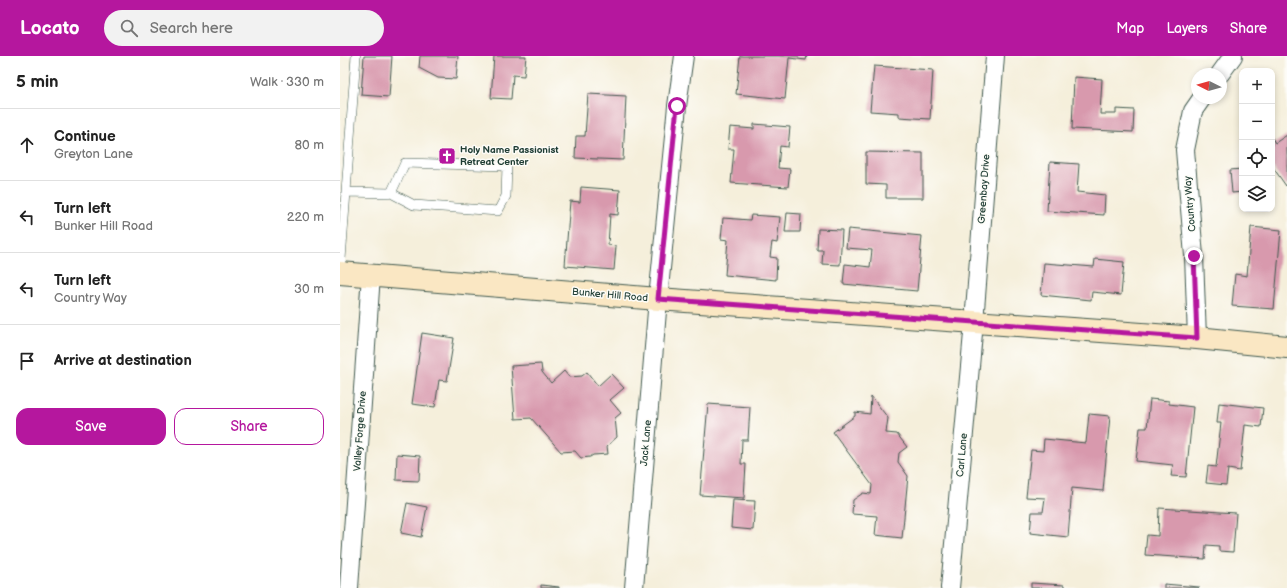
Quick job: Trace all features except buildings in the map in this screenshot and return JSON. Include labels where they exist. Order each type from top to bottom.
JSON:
[{"type":"street","name":"Jack Lane","points":[[634,588],[658,299],[677,106],[684,56]]},
{"type":"street","name":"Greenbay Drive","points":[[974,322],[995,56]]},
{"type":"street","points":[[1224,68],[1233,56]]},
{"type":"street","name":"Country Way","points":[[1197,338],[1194,256],[1185,150],[1193,111],[1198,104]]},
{"type":"street","name":"Bunker Hill Road","points":[[340,273],[658,299],[1197,338],[1287,347]]},
{"type":"street","name":"Valley Forge Drive","points":[[349,588],[371,275]]},
{"type":"street","name":"Carl Lane","points":[[950,588],[974,322]]},
{"type":"lane","points":[[340,273],[356,56]]},
{"type":"lane","points":[[346,192],[391,193],[414,205],[498,211],[506,196],[507,166],[405,163],[391,193]]},
{"type":"place","name":"Holy Name Passionist Retreat Center","points":[[447,156]]},
{"type":"route","points":[[677,106],[658,299],[1197,338],[1194,256]]}]
